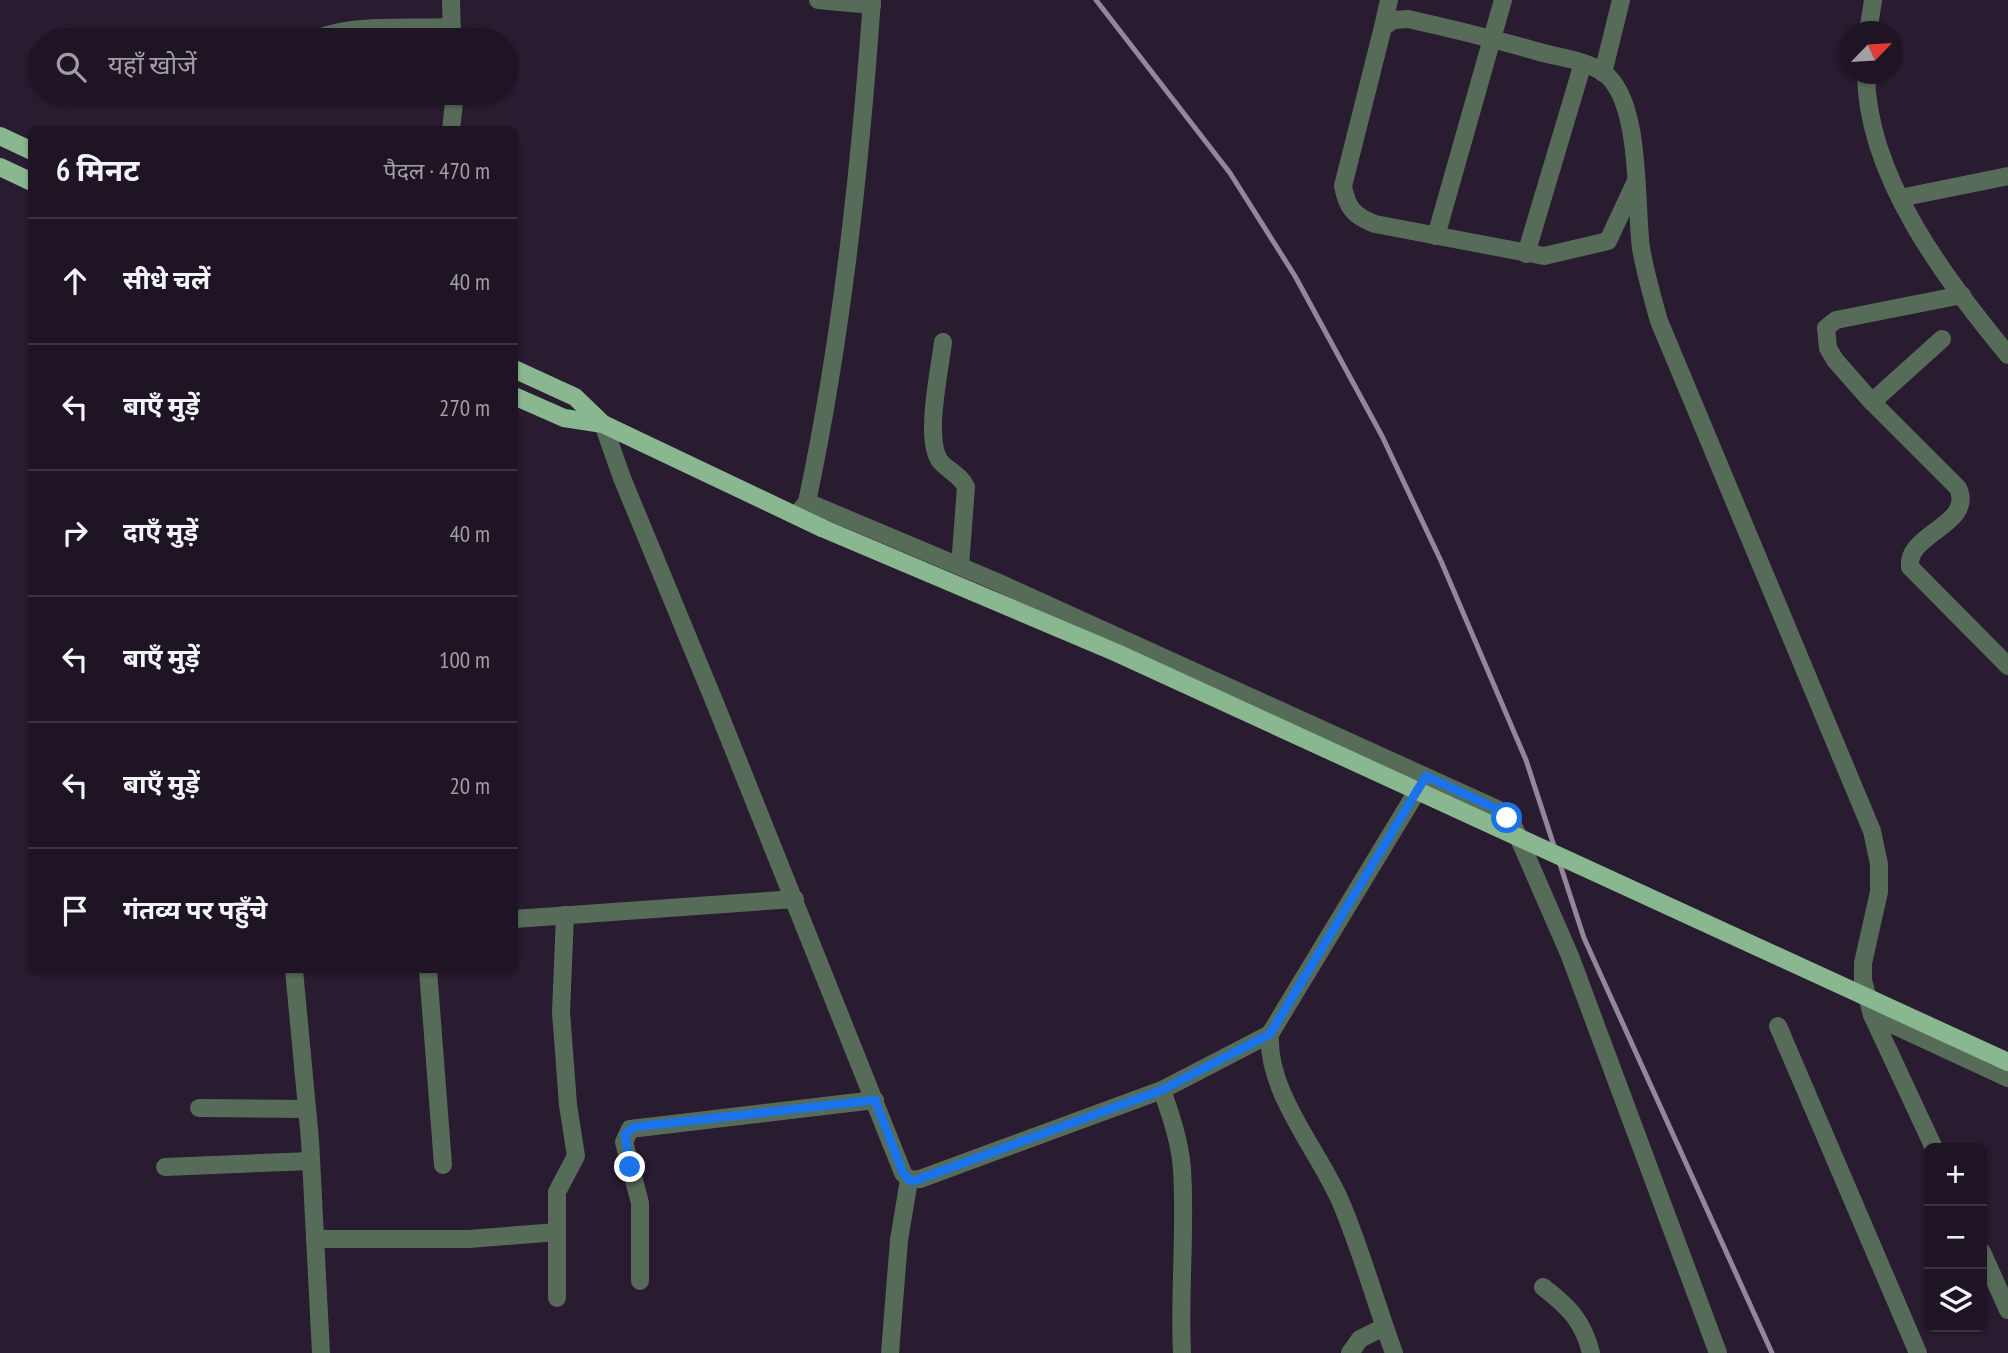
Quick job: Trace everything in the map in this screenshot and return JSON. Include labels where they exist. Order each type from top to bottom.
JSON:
[{"type":"main road","points":[[0,136],[28,149]]},
{"type":"main road","points":[[0,167],[28,181]]},
{"type":"main road","points":[[518,371],[575,397],[603,424]]},
{"type":"main road","points":[[518,398],[564,418],[603,424],[796,517],[1117,653],[2008,1062]]},
{"type":"street","points":[[451,0],[452,28]]},
{"type":"street","points":[[796,517],[807,502],[830,391],[857,166],[872,3],[818,0]]},
{"type":"street","points":[[1389,0],[1343,186],[1346,204],[1356,216],[1375,224],[1526,254],[1563,253],[1608,241],[1635,183]]},
{"type":"street","points":[[1436,236],[1503,0]]},
{"type":"street","points":[[1604,73],[1620,0]]},
{"type":"street","points":[[1870,21],[1873,0]]},
{"type":"street","points":[[1383,27],[1394,20],[1408,19],[1494,39],[1583,63],[1604,73],[1618,87],[1626,104],[1642,251],[1659,320],[1872,831],[1879,864],[1879,892],[1863,963],[1863,980],[1872,1015],[1932,1143]]},
{"type":"street","points":[[1526,254],[1583,63]]},
{"type":"street","points":[[1868,84],[1873,133],[1900,198],[1962,295],[2008,355]]},
{"type":"street","points":[[451,126],[454,105]]},
{"type":"street","points":[[1900,198],[2008,176]]},
{"type":"street","points":[[1962,295],[1836,320],[1826,328],[1828,348],[1835,360],[1872,402],[1958,488],[1961,496],[1958,511],[1913,552],[1910,567],[2008,666]]},
{"type":"street","points":[[1872,402],[1942,339]]},
{"type":"street","points":[[943,342],[932,434],[941,461],[954,470],[966,487],[960,566]]},
{"type":"street","points":[[603,424],[622,478],[795,899],[903,1173],[909,1180]]},
{"type":"street","points":[[807,502],[960,566],[1497,809],[1513,825],[1570,956],[1718,1353]]},
{"type":"street","points":[[1394,1353],[1342,1205],[1315,1157],[1276,1074],[1269,1050],[1270,1034],[1426,776]]},
{"type":"street","points":[[518,919],[795,899]]},
{"type":"street","points":[[557,1298],[557,1192],[576,1156],[568,1105],[561,1012],[565,915]]},
{"type":"street","points":[[294,973],[311,1161],[321,1353]]},
{"type":"street","points":[[428,973],[443,1165]]},
{"type":"street","points":[[1872,1015],[2008,1078]]},
{"type":"street","points":[[1778,1026],[1918,1353]]},
{"type":"street","points":[[909,1180],[920,1179],[1162,1090],[1270,1034]]},
{"type":"street","points":[[1162,1090],[1174,1124],[1182,1169],[1182,1353]]},
{"type":"street","points":[[640,1281],[640,1203],[624,1142],[630,1129],[875,1100]]},
{"type":"street","points":[[199,1108],[307,1109]]},
{"type":"street","points":[[165,1167],[311,1161]]},
{"type":"street","points":[[890,1353],[899,1240],[909,1180]]},
{"type":"street","points":[[315,1239],[469,1239],[557,1233]]},
{"type":"street","points":[[1987,1263],[2008,1310]]},
{"type":"street","points":[[1543,1287],[1577,1316],[1585,1329],[1591,1353]]},
{"type":"street","points":[[1350,1353],[1360,1339],[1384,1327]]},
{"type":"railway","points":[[1096,0],[1230,173],[1295,276],[1382,436],[1441,561],[1526,760],[1584,938],[1772,1353]]},
{"type":"route","points":[[630,1167],[624,1142],[625,1134],[634,1127],[875,1100],[903,1173],[909,1180],[914,1181],[1162,1090],[1270,1034],[1426,776],[1497,809],[1507,818]]}]
